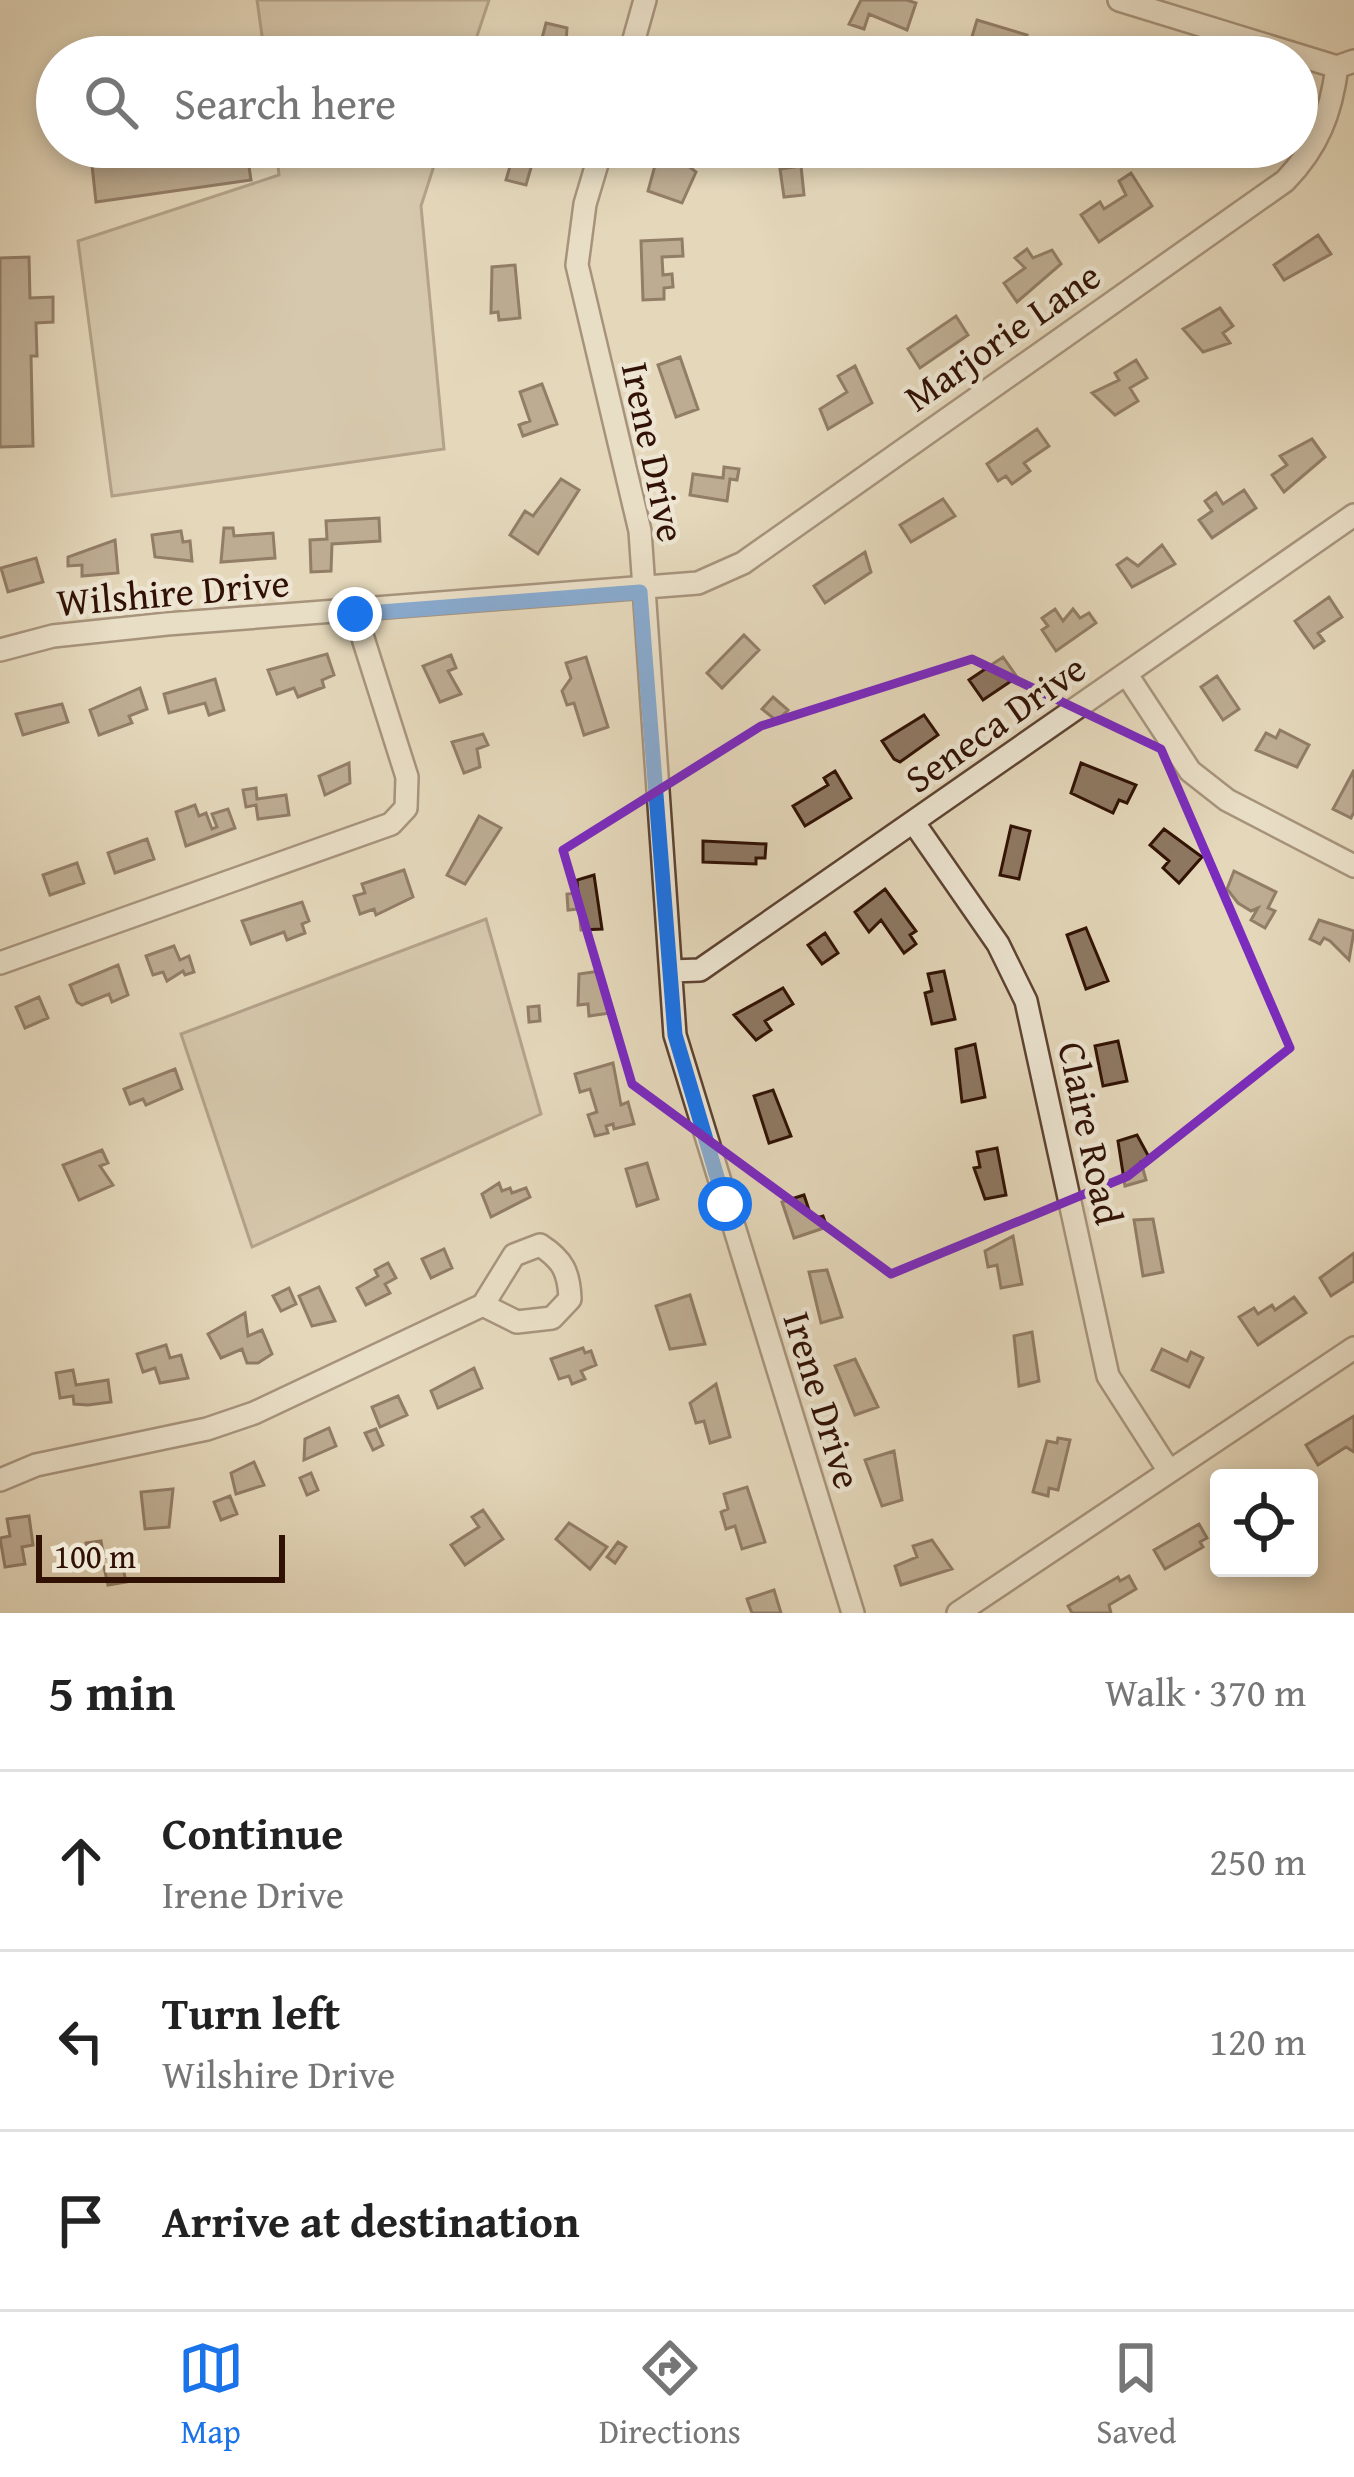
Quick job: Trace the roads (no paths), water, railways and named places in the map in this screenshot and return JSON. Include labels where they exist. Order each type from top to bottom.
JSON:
[{"type":"street","points":[[635,36],[646,0]]},
{"type":"street","points":[[1119,0],[1247,36]]},
{"type":"street","name":"Marjorie Lane","points":[[1318,140],[1346,64]]},
{"type":"street","name":"Irene Drive","points":[[596,168],[585,204],[577,265],[640,531],[640,592],[675,1035],[853,1613]]},
{"type":"street","name":"Marjorie Lane","points":[[640,592],[698,583],[742,563],[1298,168]]},
{"type":"street","name":"Seneca Drive","points":[[670,971],[700,970],[1354,515]]},
{"type":"street","name":"Wilshire Drive","points":[[0,650],[53,636],[167,624],[640,592]]},
{"type":"street","points":[[0,963],[391,824],[406,808],[407,777],[355,614]]},
{"type":"street","points":[[1127,675],[1190,771],[1227,800],[1354,866]]},
{"type":"street","name":"Claire Road","points":[[914,823],[998,944],[1026,1001],[1108,1376],[1169,1471]]},
{"type":"street","points":[[0,1480],[36,1466],[207,1429],[254,1413],[483,1305]]},
{"type":"street","points":[[958,1613],[1354,1348]]}]
